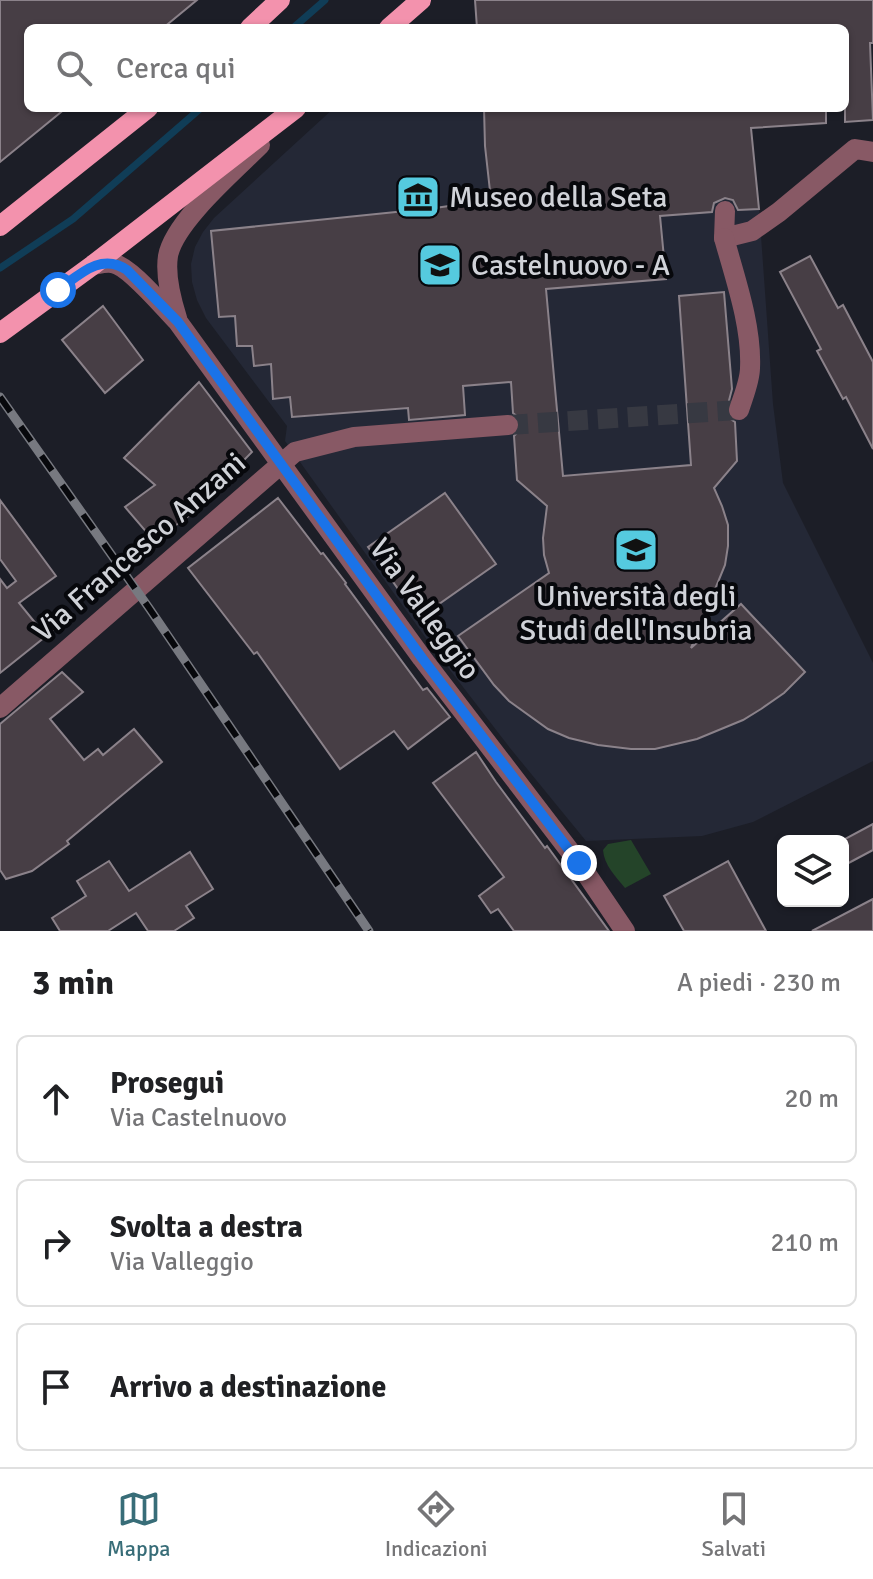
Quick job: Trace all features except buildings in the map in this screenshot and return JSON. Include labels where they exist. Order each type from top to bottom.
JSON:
[{"type":"main road","points":[[254,24],[280,0]]},
{"type":"main road","points":[[394,24],[421,0]]},
{"type":"main road","points":[[0,226],[143,112]]},
{"type":"main road","points":[[0,333],[292,112]]},
{"type":"street","name":"Via Valleggio","points":[[178,322],[169,277],[168,257],[173,240],[205,198],[293,112]]},
{"type":"street","points":[[724,238],[752,231],[855,149],[873,152]]},
{"type":"street","points":[[725,211],[724,238],[749,346],[750,371],[739,410]]},
{"type":"street","name":"Via Valleggio","points":[[93,265],[120,265],[178,322],[422,658],[579,863],[625,931]]},
{"type":"street","name":"Via Francesco Anzani","points":[[0,708],[295,452],[354,437],[508,425]]},
{"type":"shaded area","points":[[330,112],[483,112],[485,145],[751,128],[773,404],[783,483],[873,663],[873,761],[753,822],[702,836],[586,841],[433,648],[285,441],[287,426],[206,318],[192,282],[191,264],[195,247],[214,218]]},
{"type":"green space","points":[[631,840],[651,874],[625,888],[608,866],[603,850],[608,844]]},
{"type":"waterway","points":[[298,24],[325,0]]},
{"type":"waterway","points":[[0,268],[73,219],[196,112]]},
{"type":"tunnel","points":[[508,425],[739,410]]},
{"type":"railway","points":[[0,397],[149,608],[369,931]]},
{"type":"place","name":"Museo della Seta","points":[[418,197]]},
{"type":"place","name":"Castelnuovo - A","points":[[440,265]]},
{"type":"place","name":"Università degli Studi dell'Insubria","points":[[636,550]]},
{"type":"route","points":[[58,290],[93,265],[120,265],[178,322],[422,658],[579,863]]}]
